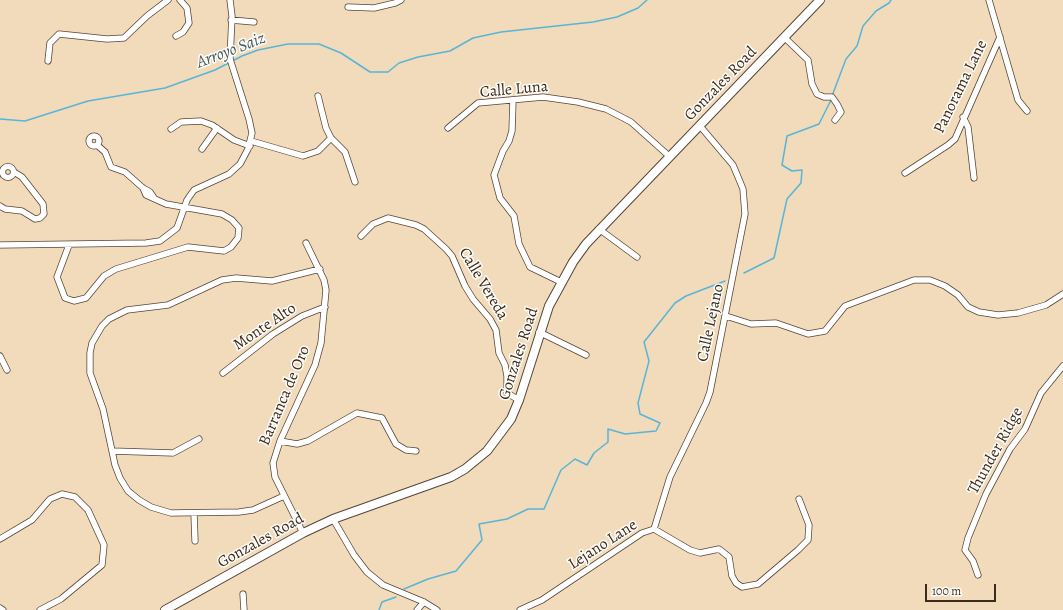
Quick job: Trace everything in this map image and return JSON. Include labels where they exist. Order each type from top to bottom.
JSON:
[{"type":"street","points":[[48,61],[50,43],[59,34],[107,39],[124,38],[168,0]]},
{"type":"street","points":[[176,36],[183,32],[189,23],[187,8],[180,0]]},
{"type":"street","points":[[0,245],[69,245],[156,242],[164,239],[174,231],[180,221],[189,196],[194,190],[224,176],[236,168],[245,156],[250,144],[250,122],[230,58],[230,0]]},
{"type":"street","points":[[348,7],[374,8],[394,4],[401,0]]},
{"type":"street","name":"Gonzales Road","points":[[165,610],[303,533],[334,520],[441,481],[465,469],[487,451],[500,437],[511,419],[519,400],[539,332],[549,306],[572,262],[599,229],[785,38],[820,0]]},
{"type":"street","points":[[989,0],[1018,100],[1027,111]]},
{"type":"street","points":[[231,20],[254,22]]},
{"type":"street","name":"Panorama Lane","points":[[905,173],[955,139],[1000,37]]},
{"type":"street","points":[[785,38],[808,60],[812,84],[817,94],[824,97],[832,97],[837,104],[840,112],[835,120]]},
{"type":"street","points":[[318,96],[323,122],[331,138],[345,152],[355,182]]},
{"type":"street","name":"Calle Luna","points":[[448,128],[478,103],[543,97],[578,102],[606,109],[631,122],[669,156]]},
{"type":"street","points":[[513,100],[512,131],[494,175],[500,198],[514,216],[519,244],[530,267],[561,282]]},
{"type":"street","points":[[963,118],[968,127],[974,178]]},
{"type":"street","points":[[171,129],[181,122],[193,120],[205,121],[234,140],[306,156],[318,151],[331,138]]},
{"type":"street","name":"Calle Lejano","points":[[654,529],[670,477],[706,403],[726,316],[745,220],[745,200],[743,189],[733,165],[700,126]]},
{"type":"street","points":[[202,148],[217,128]]},
{"type":"street","points":[[69,245],[57,277],[65,298],[74,301],[86,298],[104,276],[116,269],[188,247],[224,251],[231,247],[238,238],[239,228],[232,220],[222,214],[166,204],[154,198],[150,192],[143,188],[125,172],[111,167],[105,152],[97,145]]},
{"type":"street","points":[[0,206],[5,209],[22,211],[35,219],[40,218],[44,214],[43,204],[22,177],[14,172]]},
{"type":"street","name":"Calle Vereda","points":[[361,236],[373,224],[388,218],[416,225],[424,229],[446,249],[452,256],[465,286],[473,299],[490,318],[496,330],[498,353],[505,365],[507,376],[507,393],[519,400]]},
{"type":"street","points":[[599,229],[637,257]]},
{"type":"street","name":"Barranca de Oro","points":[[303,533],[284,496],[273,470],[274,457],[280,441],[318,358],[326,307],[326,290],[320,269],[306,242]]},
{"type":"street","points":[[284,496],[247,512],[194,513],[161,511],[139,500],[128,491],[120,478],[112,451],[103,409],[94,385],[89,363],[92,343],[102,326],[109,319],[127,310],[168,305],[222,280],[236,278],[272,281],[320,269]]},
{"type":"street","points":[[726,316],[751,324],[776,322],[808,334],[824,331],[845,306],[914,280],[930,280],[945,286],[958,295],[968,307],[979,312],[998,315],[1018,313],[1046,305],[1063,294]]},
{"type":"street","name":"Monte Alto","points":[[223,373],[273,334],[296,320],[326,307]]},
{"type":"street","points":[[539,332],[586,355]]},
{"type":"street","points":[[0,356],[7,370]]},
{"type":"street","name":"Thunder Ridge","points":[[978,576],[973,561],[965,550],[968,538],[986,494],[1010,449],[1025,429],[1041,393],[1063,366]]},
{"type":"street","points":[[280,441],[297,444],[308,441],[357,413],[382,418],[396,444],[406,450],[416,451]]},
{"type":"street","points":[[112,451],[173,453],[199,439]]},
{"type":"street","points":[[0,539],[32,520],[50,500],[62,494],[75,497],[88,510],[104,545],[102,565],[61,599],[40,610]]},
{"type":"street","name":"Lejano Lane","points":[[520,610],[542,600],[642,533],[654,529],[690,550],[700,554],[719,549],[729,557],[732,576],[736,584],[742,587],[758,584],[808,540],[809,525],[800,499]]},
{"type":"street","points":[[194,513],[195,541]]},
{"type":"street","points":[[334,520],[354,555],[367,572],[383,585],[424,602],[437,610]]},
{"type":"street","points":[[243,594],[244,610]]},
{"type":"street","points":[[417,610],[424,602]]},
{"type":"waterway","name":"Arroyo Saiz","points":[[0,119],[25,121],[88,101],[165,88],[215,70],[242,56],[258,50],[288,44],[319,44],[341,53],[370,72],[388,72],[399,63],[418,57],[450,51],[473,38],[501,32],[593,22],[617,17],[638,8],[647,0]]},
{"type":"waterway","points":[[832,96],[846,59],[857,46],[863,26],[876,11],[889,3],[891,0]]},
{"type":"waterway","points":[[744,273],[774,258],[787,199],[801,183],[802,170],[792,171],[782,165],[787,136],[819,124],[831,100]]},
{"type":"waterway","points":[[404,589],[428,579],[456,571],[482,540],[479,524],[507,519],[528,509],[544,509],[561,470],[575,459],[587,465],[594,453],[608,442],[608,429],[625,434],[656,431],[660,423],[640,414],[638,403],[649,361],[644,342],[675,303],[686,296],[725,281]]},
{"type":"waterway","points":[[379,610],[382,602],[396,597]]}]
